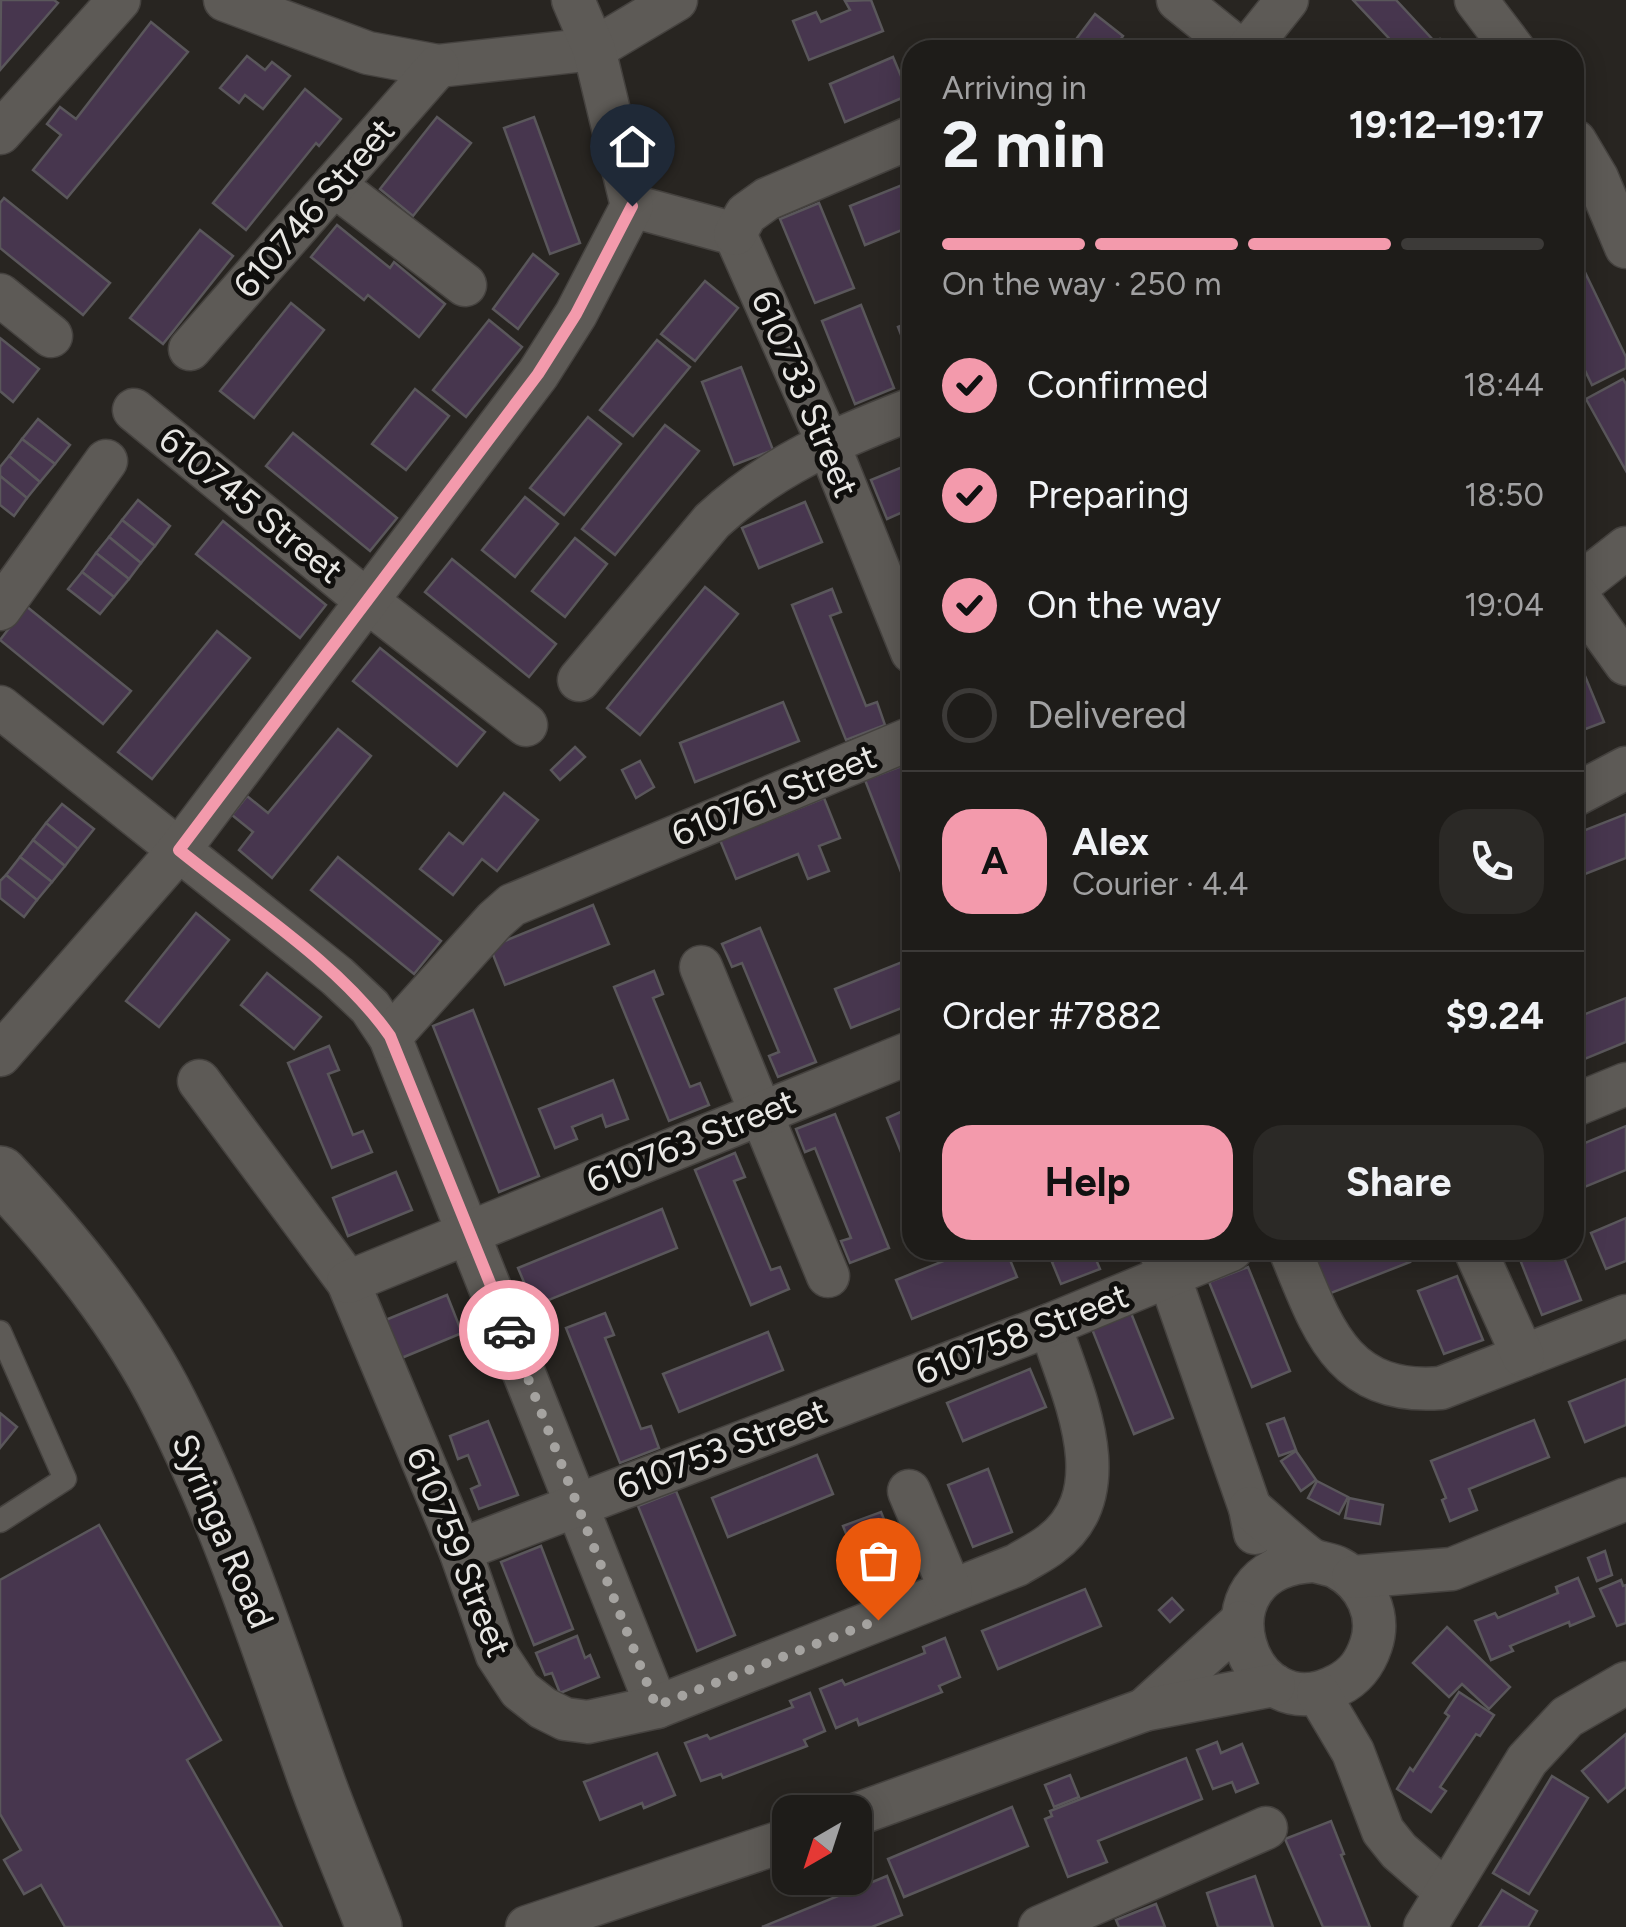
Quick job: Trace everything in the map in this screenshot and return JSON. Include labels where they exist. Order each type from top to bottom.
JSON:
[{"type":"street","points":[[0,134],[119,0]]},
{"type":"street","points":[[225,0],[368,53],[438,66],[594,49],[676,0]]},
{"type":"street","points":[[0,1055],[179,850],[538,374],[576,314],[632,206],[594,49],[574,0]]},
{"type":"street","points":[[1178,0],[1231,40]]},
{"type":"street","points":[[1253,40],[1287,0]]},
{"type":"street","points":[[1476,0],[1506,40]]},
{"type":"street","name":"610746 Street","points":[[190,350],[438,66]]},
{"type":"street","points":[[632,206],[735,234],[746,214],[766,199],[902,141]]},
{"type":"street","points":[[1584,157],[1626,247]]},
{"type":"street","points":[[334,185],[464,285]]},
{"type":"street","name":"610733 Street","points":[[735,234],[827,442],[902,627]]},
{"type":"street","points":[[0,295],[50,336]]},
{"type":"street","name":"610745 Street","points":[[134,410],[526,725]]},
{"type":"street","points":[[580,680],[712,520],[762,480],[827,442],[902,413]]},
{"type":"street","points":[[0,609],[106,461]]},
{"type":"street","points":[[1584,583],[1626,548]]},
{"type":"street","points":[[1584,603],[1626,664]]},
{"type":"street","points":[[0,708],[337,976],[370,1006],[390,1036],[656,1706]]},
{"type":"street","name":"610761 Street","points":[[390,1036],[494,920],[512,906],[902,742]]},
{"type":"street","points":[[1584,790],[1626,768]]},
{"type":"street","points":[[701,967],[828,1276]]},
{"type":"street","name":"610763 Street","points":[[348,1282],[902,1056]]},
{"type":"street","name":"610759 Street","points":[[199,1081],[348,1282],[460,1550],[497,1655],[520,1690],[564,1720],[588,1722],[656,1706],[1018,1564],[1053,1544],[1072,1523],[1088,1487],[1086,1437],[1050,1325]]},
{"type":"street","points":[[1584,1102],[1626,1084]]},
{"type":"street","name":"Syringa Road","points":[[0,1174],[58,1236],[116,1314],[169,1402],[226,1528],[316,1780],[374,1927]]},
{"type":"street","points":[[1294,1260],[1330,1340],[1351,1362],[1387,1385],[1413,1390],[1441,1388],[1626,1316]]},
{"type":"street","points":[[1480,1260],[1523,1356]]},
{"type":"street","points":[[1165,1263],[1250,1508],[1262,1578]]},
{"type":"street","name":"610758 Street","points":[[872,1392],[1050,1325],[1165,1263]]},
{"type":"street","name":"610753 Street","points":[[460,1550],[872,1392]]},
{"type":"street","points":[[909,1491],[951,1590]]},
{"type":"street","points":[[1353,1577],[1452,1570],[1626,1499]]},
{"type":"street","points":[[1250,1508],[1313,1561]]},
{"type":"street","points":[[1353,1752],[1370,1649],[1373,1612],[1366,1593],[1353,1577],[1334,1566],[1313,1561],[1276,1568],[1252,1590],[1241,1622],[1244,1648],[1256,1670],[1274,1685],[1295,1693],[1318,1694],[1340,1685],[1370,1649],[1452,1570]]},
{"type":"street","points":[[1144,1710],[1241,1622]]},
{"type":"street","points":[[1318,1694],[1353,1752],[1382,1831],[1435,1910],[1527,1760],[1567,1717],[1626,1682]]},
{"type":"street","points":[[872,1809],[1144,1710],[1274,1685]]},
{"type":"street","points":[[1068,1922],[1266,1828]]},
{"type":"street","points":[[527,1927],[772,1845]]},
{"type":"lane","points":[[0,1332],[65,1479],[0,1521]]},
{"type":"building","points":[[1,0],[58,3],[0,70]]},
{"type":"building","points":[[871,0],[883,31],[809,60],[793,21],[816,12],[821,22],[850,10],[845,1]]},
{"type":"building","points":[[1353,0],[1396,0],[1433,40],[1391,40]]},
{"type":"building","points":[[1095,14],[1123,36],[1120,40],[1076,40]]},
{"type":"building","points":[[151,22],[188,52],[67,198],[33,170],[61,135],[47,124],[60,107],[76,119]]},
{"type":"building","points":[[247,56],[265,70],[272,62],[290,76],[263,109],[245,95],[239,103],[220,88]]},
{"type":"building","points":[[893,57],[902,78],[902,98],[845,122],[830,84]]},
{"type":"building","points":[[305,89],[341,119],[319,146],[316,143],[246,230],[213,203]]},
{"type":"building","points":[[437,117],[471,143],[413,216],[380,189]]},
{"type":"building","points":[[534,117],[580,243],[550,254],[504,128]]},
{"type":"building","points":[[902,185],[902,230],[865,245],[850,206]]},
{"type":"building","points":[[4,198],[110,283],[83,315],[0,248],[0,203]]},
{"type":"building","points":[[819,203],[854,288],[815,303],[780,219]]},
{"type":"building","points":[[337,225],[390,268],[394,262],[445,304],[419,337],[368,295],[364,300],[311,257]]},
{"type":"building","points":[[200,230],[233,256],[163,344],[130,318]]},
{"type":"building","points":[[533,254],[558,274],[518,329],[493,309]]},
{"type":"building","points":[[1584,270],[1626,357],[1626,368],[1592,385],[1584,369]]},
{"type":"building","points":[[705,281],[738,308],[695,361],[661,334]]},
{"type":"building","points":[[291,303],[324,330],[254,418],[220,391]]},
{"type":"building","points":[[861,305],[894,388],[855,404],[822,321]]},
{"type":"building","points":[[489,320],[522,347],[466,417],[433,390]]},
{"type":"building","points":[[0,338],[39,369],[13,402],[0,391]]},
{"type":"building","points":[[657,340],[690,367],[633,436],[600,410]]},
{"type":"building","points":[[741,367],[773,450],[734,465],[702,382]]},
{"type":"building","points":[[1623,379],[1626,384],[1626,471],[1586,399]]},
{"type":"building","points":[[415,389],[449,416],[406,470],[372,444]]},
{"type":"building","points":[[588,417],[621,444],[564,515],[530,488]]},
{"type":"building","points":[[38,419],[70,445],[55,464],[22,439]]},
{"type":"building","points":[[665,425],[699,451],[615,555],[582,529]]},
{"type":"building","points":[[293,433],[397,518],[370,551],[266,466]]},
{"type":"building","points":[[22,439],[55,464],[40,482],[9,456]]},
{"type":"building","points":[[9,456],[40,482],[27,498],[0,476],[0,467]]},
{"type":"building","points":[[902,467],[902,512],[887,519],[871,480]]},
{"type":"building","points":[[0,476],[27,498],[14,516],[0,505]]},
{"type":"building","points":[[525,497],[558,524],[515,577],[482,550]]},
{"type":"building","points":[[138,500],[170,526],[155,546],[122,520]]},
{"type":"building","points":[[805,502],[822,542],[759,568],[742,528]]},
{"type":"building","points":[[122,520],[155,546],[141,563],[109,537]]},
{"type":"building","points":[[223,521],[326,605],[300,638],[196,554]]},
{"type":"building","points":[[109,537],[141,563],[129,579],[96,553]]},
{"type":"building","points":[[575,538],[607,564],[565,617],[532,591]]},
{"type":"building","points":[[96,553],[129,579],[114,597],[82,572]]},
{"type":"building","points":[[452,559],[556,644],[529,677],[425,592]]},
{"type":"building","points":[[82,572],[114,597],[100,614],[68,589]]},
{"type":"building","points":[[705,587],[738,614],[640,735],[607,708]]},
{"type":"building","points":[[832,589],[841,612],[830,616],[866,706],[877,702],[885,725],[846,740],[792,605]]},
{"type":"building","points":[[26,606],[131,691],[103,724],[0,640]]},
{"type":"building","points":[[217,631],[250,658],[152,779],[118,752]]},
{"type":"building","points":[[380,648],[485,732],[457,766],[353,681]]},
{"type":"building","points":[[1584,676],[1604,722],[1584,730]]},
{"type":"building","points":[[783,702],[799,741],[695,782],[680,743]]},
{"type":"building","points":[[338,729],[371,756],[272,878],[239,850],[253,832],[232,815],[247,796],[268,813]]},
{"type":"building","points":[[575,747],[585,757],[560,780],[551,770]]},
{"type":"building","points":[[640,761],[654,787],[636,798],[622,770]]},
{"type":"building","points":[[902,766],[902,874],[865,780]]},
{"type":"building","points":[[504,793],[538,820],[497,871],[482,859],[453,895],[420,869],[449,833],[463,844]]},
{"type":"building","points":[[824,798],[840,838],[819,846],[829,871],[808,879],[798,854],[736,879],[720,840]]},
{"type":"building","points":[[62,804],[94,829],[78,849],[46,823]]},
{"type":"building","points":[[1626,814],[1626,858],[1584,874],[1584,830]]},
{"type":"building","points":[[46,823],[78,849],[65,866],[33,840]]},
{"type":"building","points":[[33,840],[65,866],[52,882],[20,857]]},
{"type":"building","points":[[20,857],[52,882],[37,900],[6,875]]},
{"type":"building","points":[[338,857],[441,941],[414,974],[311,890]]},
{"type":"building","points":[[6,875],[37,900],[24,917],[0,898],[0,881]]},
{"type":"building","points":[[593,905],[609,944],[505,985],[490,947]]},
{"type":"building","points":[[196,913],[229,940],[159,1027],[126,1001]]},
{"type":"building","points":[[760,928],[816,1062],[778,1077],[769,1056],[779,1052],[742,963],[732,967],[722,944]]},
{"type":"building","points":[[902,962],[902,1008],[851,1028],[835,989]]},
{"type":"building","points":[[654,971],[663,994],[653,998],[690,1087],[700,1083],[709,1105],[669,1121],[614,987]]},
{"type":"building","points":[[267,973],[321,1017],[294,1049],[241,1005]]},
{"type":"building","points":[[1626,998],[1626,1042],[1584,1059],[1584,1014]]},
{"type":"building","points":[[473,1010],[539,1176],[499,1192],[433,1026]]},
{"type":"building","points":[[329,1046],[339,1070],[328,1074],[353,1135],[363,1131],[372,1152],[332,1168],[288,1063]]},
{"type":"building","points":[[613,1080],[628,1119],[606,1127],[602,1115],[572,1127],[577,1139],[555,1148],[539,1109]]},
{"type":"building","points":[[902,1111],[902,1155],[887,1118]]},
{"type":"building","points":[[835,1114],[889,1248],[850,1263],[841,1241],[851,1238],[815,1148],[805,1152],[796,1129]]},
{"type":"building","points":[[1626,1126],[1626,1170],[1584,1187],[1584,1143]]},
{"type":"building","points":[[735,1153],[745,1177],[734,1181],[771,1270],[780,1267],[789,1289],[751,1305],[695,1170]]},
{"type":"building","points":[[396,1172],[412,1210],[348,1236],[333,1198]]},
{"type":"building","points":[[662,1209],[677,1248],[534,1306],[518,1268]]},
{"type":"building","points":[[1626,1218],[1626,1261],[1606,1269],[1591,1233]]},
{"type":"building","points":[[946,1260],[1010,1260],[1017,1277],[912,1319],[896,1280]]},
{"type":"building","points":[[1096,1260],[1100,1269],[1061,1284],[1052,1262]]},
{"type":"building","points":[[1313,1260],[1410,1262],[1326,1295]]},
{"type":"building","points":[[1520,1260],[1565,1260],[1581,1300],[1542,1315]]},
{"type":"building","points":[[1248,1267],[1290,1371],[1252,1387],[1209,1282]]},
{"type":"building","points":[[1457,1276],[1483,1340],[1444,1354],[1418,1291]]},
{"type":"building","points":[[447,1295],[462,1333],[399,1359],[383,1321]]},
{"type":"building","points":[[605,1313],[614,1335],[605,1338],[641,1429],[651,1426],[659,1448],[620,1463],[566,1328]]},
{"type":"building","points":[[1131,1313],[1173,1418],[1134,1434],[1092,1329]]},
{"type":"building","points":[[768,1332],[783,1370],[679,1412],[663,1374]]},
{"type":"building","points":[[1030,1369],[1046,1407],[963,1441],[947,1403]]},
{"type":"building","points":[[1626,1379],[1626,1425],[1585,1442],[1569,1402]]},
{"type":"building","points":[[0,1413],[17,1427],[0,1448]]},
{"type":"building","points":[[1284,1418],[1296,1450],[1279,1456],[1267,1424]]},
{"type":"building","points":[[1534,1420],[1549,1457],[1469,1489],[1477,1510],[1450,1521],[1442,1500],[1446,1498],[1431,1461]]},
{"type":"building","points":[[488,1421],[518,1495],[479,1509],[471,1489],[480,1485],[468,1455],[458,1459],[450,1436]]},
{"type":"building","points":[[1296,1451],[1316,1480],[1301,1491],[1281,1461]]},
{"type":"building","points":[[817,1455],[833,1494],[728,1537],[712,1498]]},
{"type":"building","points":[[988,1469],[1012,1532],[973,1547],[948,1485]]},
{"type":"building","points":[[1317,1481],[1348,1497],[1339,1514],[1308,1498]]},
{"type":"building","points":[[676,1491],[735,1635],[697,1651],[638,1506]]},
{"type":"building","points":[[1349,1498],[1383,1505],[1380,1524],[1345,1518]]},
{"type":"building","points":[[881,1512],[907,1576],[869,1591],[843,1526]]},
{"type":"building","points":[[99,1525],[221,1740],[187,1760],[282,1927],[65,1927],[41,1885],[24,1894],[4,1860],[21,1850],[0,1814],[0,1580]]},
{"type":"building","points":[[541,1546],[573,1629],[534,1645],[501,1562]]},
{"type":"building","points":[[1605,1551],[1612,1575],[1597,1581],[1588,1558]]},
{"type":"building","points":[[1578,1578],[1594,1616],[1510,1646],[1513,1651],[1491,1660],[1475,1621],[1495,1613],[1498,1618],[1558,1593],[1556,1587]]},
{"type":"building","points":[[1621,1580],[1626,1585],[1626,1623],[1617,1626],[1600,1589]]},
{"type":"building","points":[[1085,1589],[1101,1626],[998,1669],[982,1631]]},
{"type":"building","points":[[1172,1598],[1183,1610],[1170,1622],[1159,1610]]},
{"type":"building","points":[[1447,1627],[1510,1687],[1489,1709],[1462,1684],[1449,1697],[1413,1663]]},
{"type":"building","points":[[577,1636],[585,1658],[590,1655],[599,1677],[560,1693],[552,1673],[545,1675],[536,1653]]},
{"type":"building","points":[[945,1638],[960,1677],[939,1686],[942,1692],[859,1725],[857,1719],[836,1728],[820,1689],[842,1680],[845,1685],[925,1653],[923,1647]]},
{"type":"building","points":[[1459,1692],[1494,1715],[1440,1787],[1446,1791],[1431,1812],[1397,1789],[1449,1716],[1445,1713]]},
{"type":"building","points":[[810,1693],[825,1731],[804,1740],[807,1746],[723,1778],[721,1774],[701,1781],[685,1743],[707,1735],[710,1739],[793,1707],[790,1701]]},
{"type":"building","points":[[1626,1734],[1626,1787],[1608,1802],[1582,1771]]},
{"type":"building","points":[[1217,1742],[1221,1753],[1242,1744],[1258,1783],[1236,1792],[1232,1782],[1213,1789],[1197,1750]]},
{"type":"building","points":[[657,1753],[675,1795],[600,1820],[584,1782]]},
{"type":"building","points":[[1186,1758],[1202,1799],[1098,1841],[1107,1862],[1068,1877],[1045,1819],[1052,1816],[1050,1811]]},
{"type":"building","points":[[1070,1775],[1079,1797],[1054,1807],[1045,1785]]},
{"type":"building","points":[[1552,1776],[1588,1798],[1529,1894],[1493,1873]]},
{"type":"building","points":[[1012,1807],[1028,1846],[904,1897],[888,1859]]},
{"type":"building","points":[[1331,1821],[1370,1927],[1323,1927],[1285,1839]]},
{"type":"building","points":[[887,1876],[902,1915],[872,1927],[762,1927],[840,1895],[872,1895],[872,1882]]},
{"type":"building","points":[[1255,1876],[1273,1927],[1218,1927],[1207,1893]]},
{"type":"building","points":[[1502,1890],[1537,1911],[1528,1927],[1479,1927]]},
{"type":"building","points":[[1156,1904],[1165,1927],[1119,1927],[1116,1920]]},
{"type":"way so far","points":[[509,1330],[656,1706],[878,1620]]},
{"type":"route","points":[[509,1330],[401,1058],[370,1006],[179,850],[538,374],[576,314],[632,206]]}]
